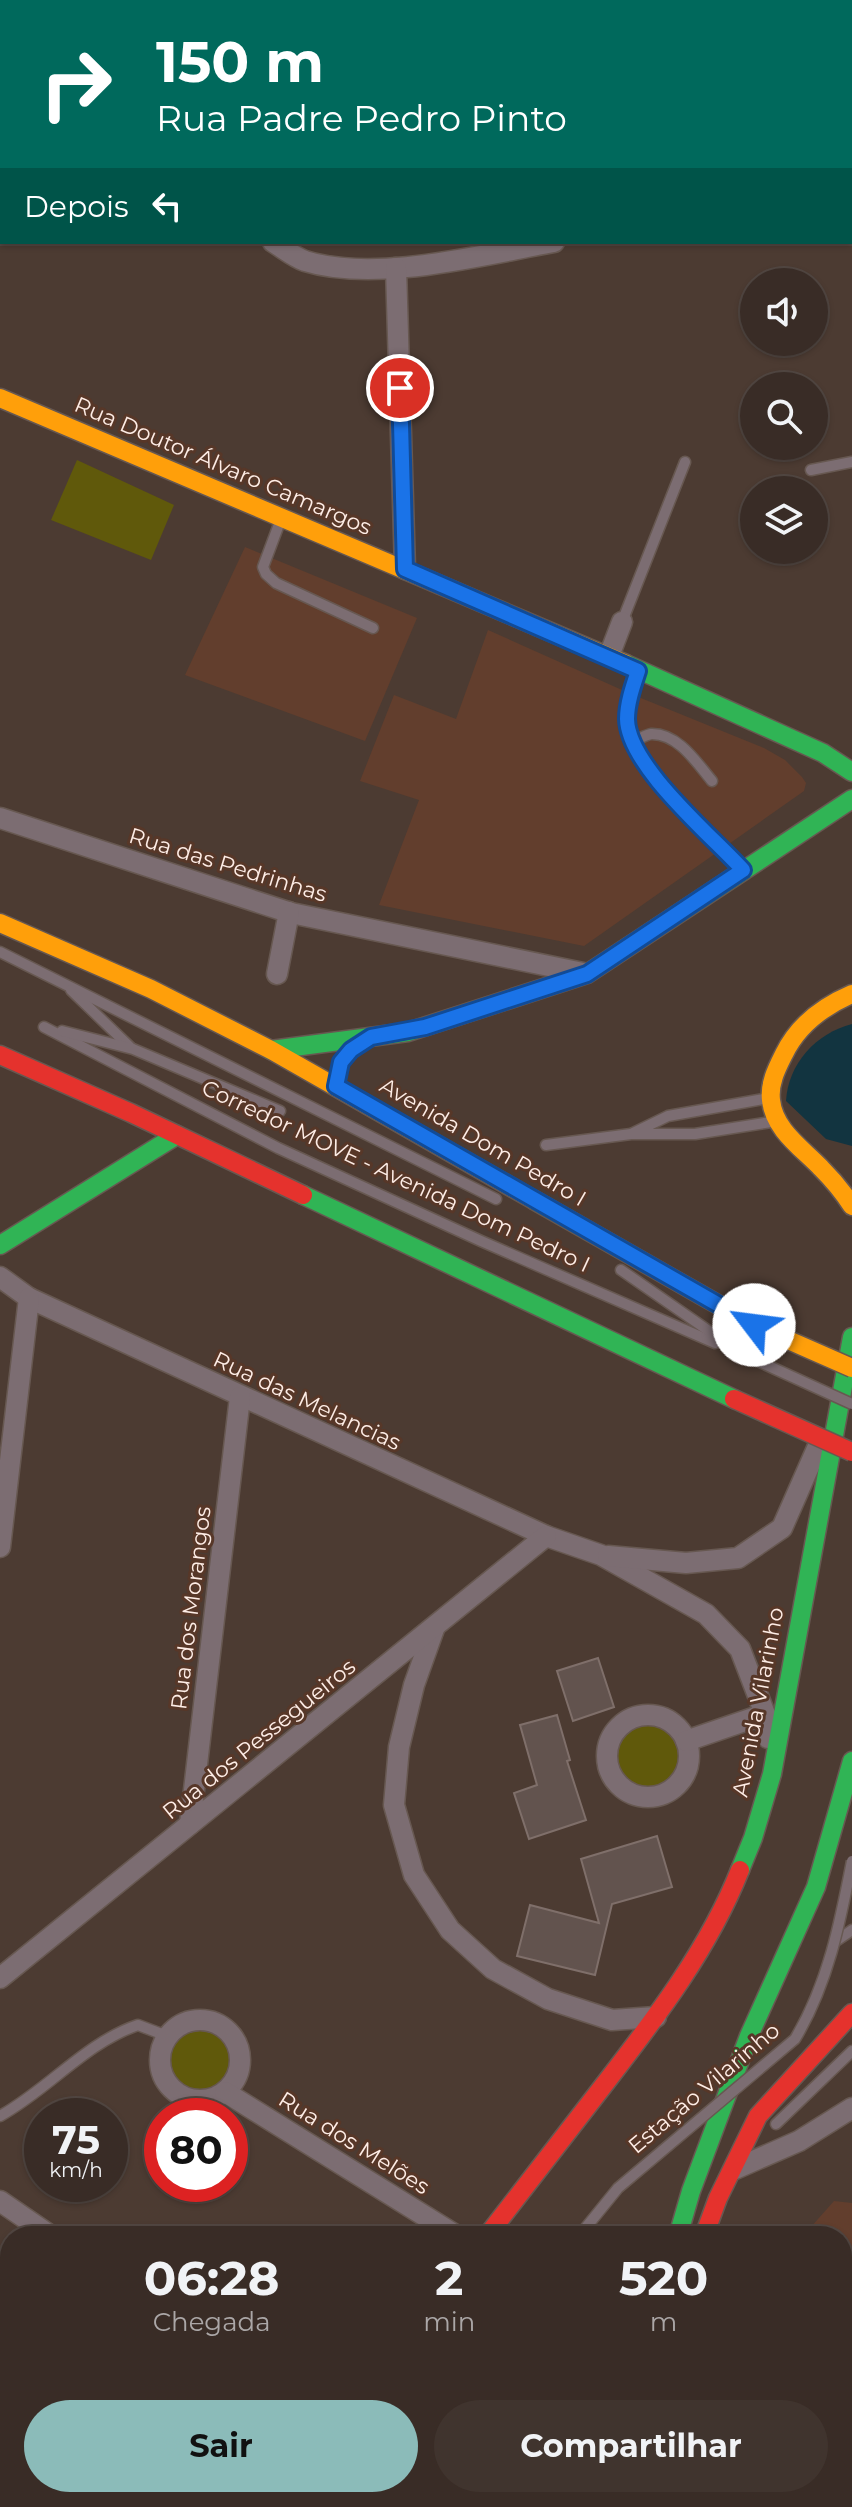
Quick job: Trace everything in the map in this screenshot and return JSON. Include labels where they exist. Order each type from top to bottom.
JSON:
[{"type":"main road","name":"Rua Doutor Álvaro Camargos","points":[[0,398],[609,656],[823,753],[852,772]]},
{"type":"main road","points":[[271,1050],[420,1029],[587,974],[852,798],[823,753]]},
{"type":"main road","name":"Avenida Dom Pedro I","points":[[0,923],[151,989],[271,1050],[752,1324],[852,1368]]},
{"type":"main road","points":[[852,994],[824,1006],[800,1028],[782,1057],[770,1097],[773,1116],[780,1126],[842,1186],[852,1206]]},
{"type":"main road","points":[[336,1086],[341,1062],[351,1050],[371,1037]]},
{"type":"main road","points":[[0,1055],[142,1118],[852,1452]]},
{"type":"main road","points":[[142,1118],[149,1134],[147,1155]]},
{"type":"main road","points":[[780,1126],[828,1152]]},
{"type":"main road","points":[[0,1245],[177,1135]]},
{"type":"main road","name":"Avenida Vilarinho","points":[[495,2226],[656,2017],[692,1965],[729,1898],[753,1838],[772,1774],[846,1402],[852,1337]]},
{"type":"main road","points":[[681,2226],[749,2036],[816,1887],[852,1761]]},
{"type":"main road","points":[[711,2226],[731,2170],[758,2116],[852,2013]]},
{"type":"main road","points":[[688,2202],[703,2226]]},
{"type":"street","points":[[276,244],[302,260],[333,267],[396,268],[542,244]]},
{"type":"street","points":[[396,268],[405,569]]},
{"type":"street","points":[[609,656],[622,622]]},
{"type":"street","name":"Rua das Pedrinhas","points":[[0,818],[289,912],[587,974]]},
{"type":"street","points":[[277,974],[289,912]]},
{"type":"street","name":"Rua das Melancias","points":[[0,1277],[29,1298],[240,1397],[546,1536],[601,1555],[706,1614],[740,1649],[765,1714],[772,1774]]},
{"type":"street","points":[[0,1547],[29,1298]]},
{"type":"street","name":"Rua dos Morangos","points":[[190,1824],[240,1397]]},
{"type":"street","name":"Rua das Melancias","points":[[601,1555],[686,1563],[738,1558],[782,1528],[846,1402]]},
{"type":"street","name":"Rua dos Pessegueiros","points":[[0,1978],[546,1536]]},
{"type":"street","points":[[434,1628],[414,1685],[399,1747],[394,1805],[414,1875],[450,1930],[493,1969],[548,1999],[612,2020],[656,2017]]},
{"type":"street","points":[[686,1741],[765,1714]]},
{"type":"street","points":[[638,1716],[661,1717],[680,1730],[686,1741],[689,1752],[685,1775],[669,1792],[646,1798],[634,1796],[615,1782],[609,1772],[607,1748],[611,1737],[618,1727],[638,1716]]},
{"type":"street","points":[[188,2020],[216,2022],[228,2030],[239,2050],[240,2064],[235,2081],[225,2092],[211,2099],[199,2101],[185,2098],[163,2078],[159,2064],[160,2048],[167,2036],[188,2020]]},
{"type":"street","points":[[612,2020],[628,2053]]},
{"type":"street","name":"Rua dos Melões","points":[[225,2092],[441,2226]]},
{"type":"street","points":[[731,2170],[799,2141],[852,2108]]},
{"type":"street","points":[[0,2201],[36,2226]]},
{"type":"lane","points":[[622,622],[685,462]]},
{"type":"lane","points":[[811,470],[852,462]]},
{"type":"lane","points":[[282,517],[263,567],[266,574],[276,583],[373,628]]},
{"type":"lane","points":[[638,671],[627,722],[642,759],[668,792],[743,870]]},
{"type":"lane","points":[[633,741],[650,734],[669,738],[686,751],[712,781]]},
{"type":"lane","name":"Corredor MOVE - Avenida Dom Pedro I","points":[[0,952],[500,1201]]},
{"type":"lane","points":[[64,983],[133,1049]]},
{"type":"lane","name":"Corredor MOVE - Avenida Dom Pedro I","points":[[280,1111],[133,1049],[44,1027],[278,1148],[846,1402]]},
{"type":"lane","points":[[631,1134],[668,1116],[770,1097]]},
{"type":"lane","points":[[546,1145],[631,1134],[695,1134],[780,1126]]},
{"type":"lane","name":"Corredor MOVE - Avenida Dom Pedro I","points":[[610,1262],[748,1357]]},
{"type":"lane","points":[[697,1324],[752,1324]]},
{"type":"lane","name":"Estação Vilarinho","points":[[587,2226],[618,2188],[795,2039],[811,2011],[836,1941],[852,1861]]},
{"type":"lane","points":[[836,1941],[850,1932]]},
{"type":"lane","points":[[0,2116],[19,2106],[111,2034],[138,2025],[167,2036]]},
{"type":"lane","points":[[770,2130],[852,2051]]},
{"type":"lane","points":[[731,2170],[760,2140]]},
{"type":"shaded area","points":[[77,460],[174,505],[151,560],[51,520]]},
{"type":"shaded area","points":[[245,547],[417,618],[365,741],[185,675]]},
{"type":"shaded area","points":[[488,630],[631,694],[764,748],[785,760],[802,777],[806,783],[804,791],[584,946],[379,905],[419,800],[360,781],[394,695],[456,719]]},
{"type":"shaded area","points":[[648,1724],[671,1733],[680,1756],[671,1779],[648,1788],[625,1779],[616,1756],[625,1733]]},
{"type":"shaded area","points":[[198,2029],[221,2038],[230,2061],[221,2084],[198,2093],[175,2084],[166,2061],[175,2038]]},
{"type":"shaded area","points":[[834,2201],[852,2203],[852,2226],[812,2226]]},
{"type":"water","points":[[852,1024],[852,1146],[826,1139],[786,1101],[792,1075],[806,1052],[827,1035]]},
{"type":"building","points":[[598,1658],[614,1707],[573,1721],[557,1671]]},
{"type":"building","points":[[557,1715],[570,1760],[567,1761],[586,1820],[529,1839],[514,1793],[537,1785],[520,1725]]},
{"type":"building","points":[[657,1836],[672,1887],[612,1904],[595,1975],[517,1956],[530,1905],[599,1923],[581,1859]]},
{"type":"traffic: fast","points":[[626,664],[823,753],[852,772]]},
{"type":"traffic: fast","points":[[271,1050],[408,1032],[587,974],[852,799]]},
{"type":"traffic: fast","points":[[0,1245],[177,1135]]},
{"type":"traffic: fast","points":[[303,1195],[734,1399]]},
{"type":"traffic: fast","points":[[534,1200],[754,1325]]},
{"type":"traffic: fast","points":[[740,1870],[772,1774],[852,1337]]},
{"type":"traffic: fast","points":[[681,2226],[749,2036],[816,1887],[852,1761]]},
{"type":"traffic: slow","points":[[0,398],[626,664]]},
{"type":"traffic: slow","points":[[0,923],[151,989],[271,1050],[534,1200]]},
{"type":"traffic: slow","points":[[852,994],[832,1004],[804,1025],[776,1070],[771,1094],[773,1111],[783,1129],[830,1177],[852,1206]]},
{"type":"traffic: slow","points":[[754,1325],[852,1368]]},
{"type":"traffic: jam","points":[[0,1055],[303,1195]]},
{"type":"traffic: jam","points":[[734,1399],[852,1452]]},
{"type":"traffic: jam","points":[[495,2226],[663,2006],[698,1954],[740,1870]]},
{"type":"traffic: jam","points":[[708,2226],[758,2116],[852,2013]]},
{"type":"route","points":[[400,388],[405,569],[638,671],[627,722],[642,759],[668,792],[743,870],[587,974],[408,1032],[371,1037],[351,1050],[341,1062],[336,1086],[754,1325]]}]
